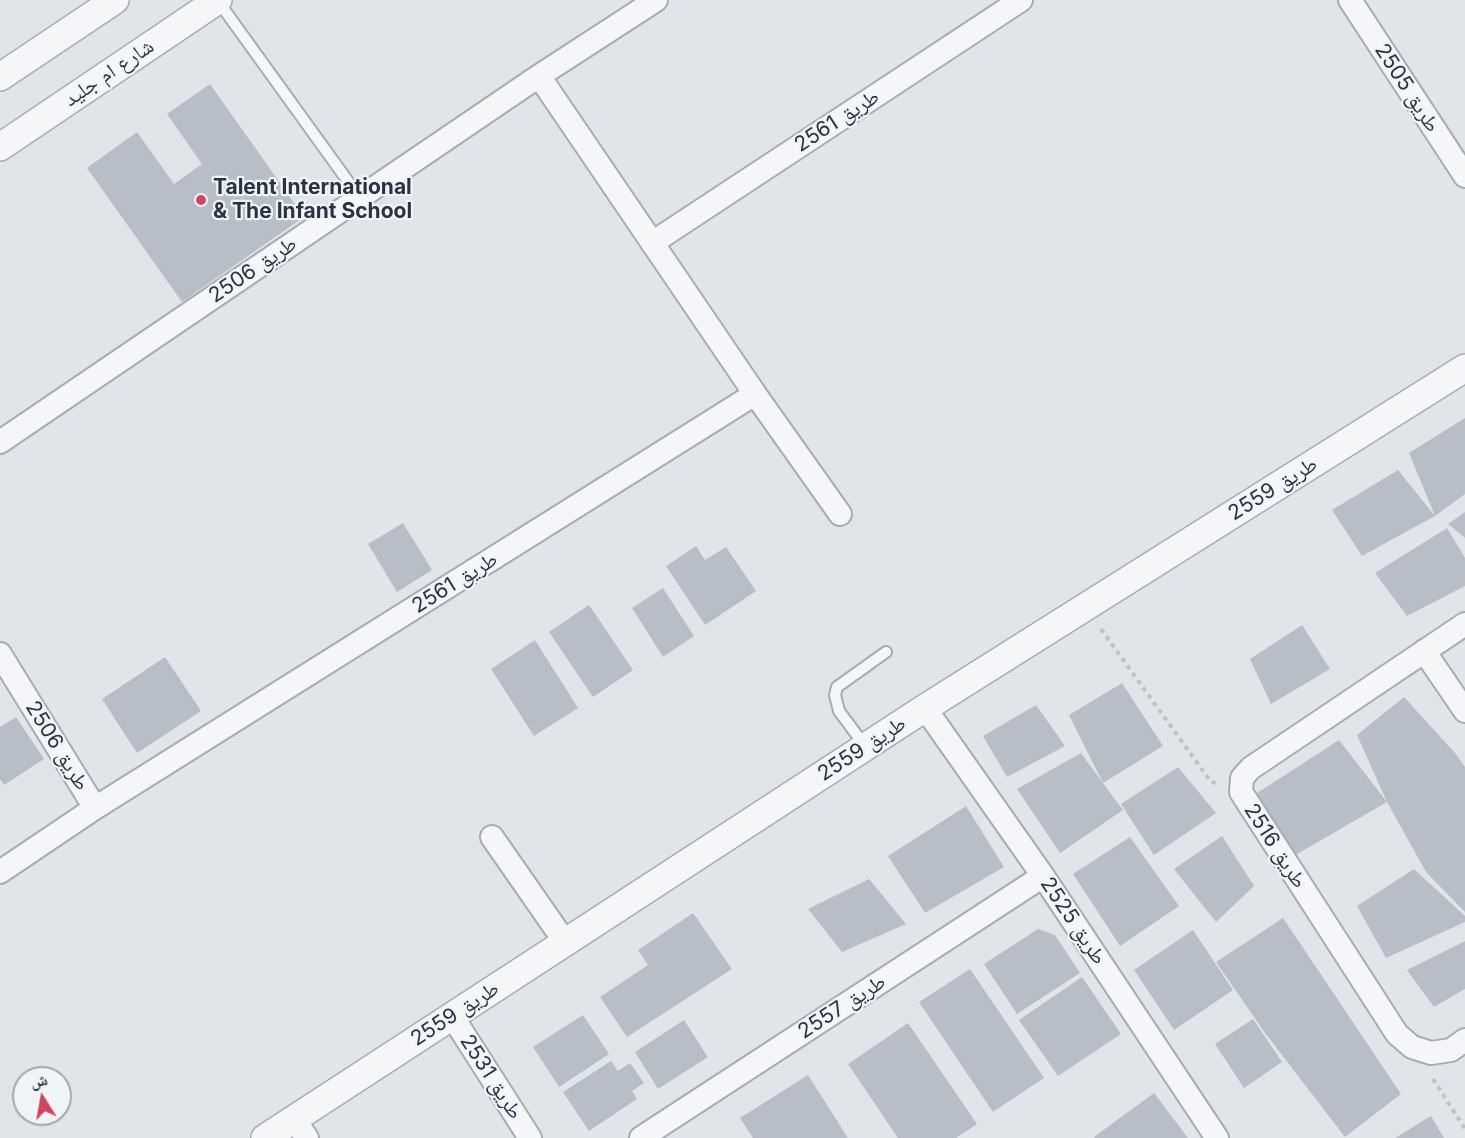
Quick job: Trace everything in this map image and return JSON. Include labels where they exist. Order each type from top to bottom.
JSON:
[{"type":"street","points":[[0,77],[115,0]]},
{"type":"street","name":"شارع ام جليد","points":[[0,147],[218,0]]},
{"type":"street","name":"طريق 2506","points":[[0,442],[539,76],[656,0]]},
{"type":"street","name":"طريق 2561","points":[[652,243],[1021,0]]},
{"type":"street","name":"طريق 2505","points":[[1350,0],[1465,176]]},
{"type":"street","points":[[539,76],[755,394],[840,514]]},
{"type":"street","name":"طريق 2559","points":[[265,1138],[300,1128],[452,1016],[565,942],[925,708],[1465,368]]},
{"type":"street","name":"طريق 2561","points":[[0,872],[95,808],[755,394]]},
{"type":"street","name":"طريق 2516","points":[[1412,1047],[1397,1034],[1241,792],[1242,778],[1251,768],[1465,624]]},
{"type":"street","points":[[1424,651],[1465,711]]},
{"type":"street","name":"طريق 2506","points":[[0,654],[95,808]]},
{"type":"street","name":"طريق 2525","points":[[925,708],[1043,876],[1217,1138]]},
{"type":"street","points":[[492,837],[565,942]]},
{"type":"street","name":"طريق 2557","points":[[641,1138],[1043,876]]},
{"type":"street","name":"طريق 2531","points":[[452,1016],[530,1138]]},
{"type":"street","points":[[1412,1047],[1431,1053],[1451,1050],[1465,1040]]},
{"type":"lane","points":[[218,0],[360,198]]},
{"type":"lane","points":[[865,747],[839,711],[835,695],[837,687],[886,652]]},
{"type":"path","points":[[1085,607],[1211,782],[1241,792]]},
{"type":"path","points":[[1412,1047],[1465,1129]]},
{"type":"building","name":"Talent International & The Infant School","points":[[210,84],[304,217],[182,302],[87,168],[137,132],[174,184],[202,164],[167,114]]},
{"type":"building","points":[[1465,418],[1465,494],[1435,516],[1409,453]]},
{"type":"building","points":[[1398,470],[1435,516],[1362,556],[1332,510]]},
{"type":"building","points":[[1465,512],[1465,538],[1448,524]]},
{"type":"building","points":[[403,523],[432,570],[397,592],[368,544]]},
{"type":"building","points":[[1447,528],[1465,558],[1465,586],[1407,616],[1375,573]]},
{"type":"building","points":[[696,546],[705,560],[726,547],[756,591],[705,625],[666,566]]},
{"type":"building","points":[[663,588],[694,636],[663,657],[632,608]]},
{"type":"building","points":[[589,605],[633,670],[593,697],[549,632]]},
{"type":"building","points":[[1302,625],[1330,669],[1271,704],[1250,659]]},
{"type":"building","points":[[535,640],[578,708],[534,736],[491,669]]},
{"type":"building","points":[[165,657],[201,711],[137,753],[102,699]]},
{"type":"building","points":[[1122,683],[1163,746],[1103,783],[1069,715]]},
{"type":"building","points":[[1404,697],[1465,767],[1465,912],[1426,872],[1387,802],[1357,735]]},
{"type":"building","points":[[1036,705],[1065,746],[1007,777],[983,736]]},
{"type":"building","points":[[16,717],[44,759],[4,785],[0,779],[0,727]]},
{"type":"building","points":[[1339,740],[1387,802],[1292,857],[1254,795]]},
{"type":"building","points":[[1081,753],[1123,810],[1060,853],[1017,789]]},
{"type":"building","points":[[1178,767],[1216,813],[1154,855],[1121,804]]},
{"type":"building","points":[[966,806],[1004,867],[925,913],[888,856]]},
{"type":"building","points":[[1222,836],[1254,886],[1216,922],[1174,869]]},
{"type":"building","points":[[1130,837],[1179,906],[1120,946],[1073,874]]},
{"type":"building","points":[[1414,869],[1465,916],[1465,922],[1386,958],[1357,906]]},
{"type":"building","points":[[869,879],[906,924],[842,952],[808,909]]},
{"type":"building","points":[[693,913],[732,969],[627,1037],[600,997],[648,965],[638,950]]},
{"type":"building","points":[[1283,918],[1401,1094],[1345,1137],[1265,1033],[1216,962]]},
{"type":"building","points":[[1038,929],[1055,935],[1080,973],[1017,1014],[984,964]]},
{"type":"building","points":[[1193,930],[1233,990],[1174,1030],[1134,970]]},
{"type":"building","points":[[1465,941],[1465,989],[1434,1007],[1407,970]]},
{"type":"building","points":[[970,969],[1044,1078],[993,1112],[919,1002]]},
{"type":"building","points":[[1082,977],[1121,1034],[1058,1076],[1019,1020]]},
{"type":"building","points":[[583,1015],[609,1054],[559,1087],[533,1047]]},
{"type":"building","points":[[1253,1019],[1282,1062],[1244,1088],[1215,1044]]},
{"type":"building","points":[[684,1020],[708,1057],[658,1089],[635,1052]]},
{"type":"building","points":[[908,1023],[977,1124],[956,1138],[898,1138],[848,1064]]},
{"type":"building","points":[[611,1061],[618,1071],[630,1063],[644,1083],[632,1091],[637,1099],[589,1131],[563,1092]]},
{"type":"building","points":[[808,1075],[848,1138],[753,1138],[740,1118]]},
{"type":"building","points":[[1154,1093],[1188,1138],[1094,1137]]},
{"type":"building","points":[[1431,1116],[1444,1138],[1395,1138]]},
{"type":"place","name":"Talent International & The Infant School","points":[[201,200]]}]
